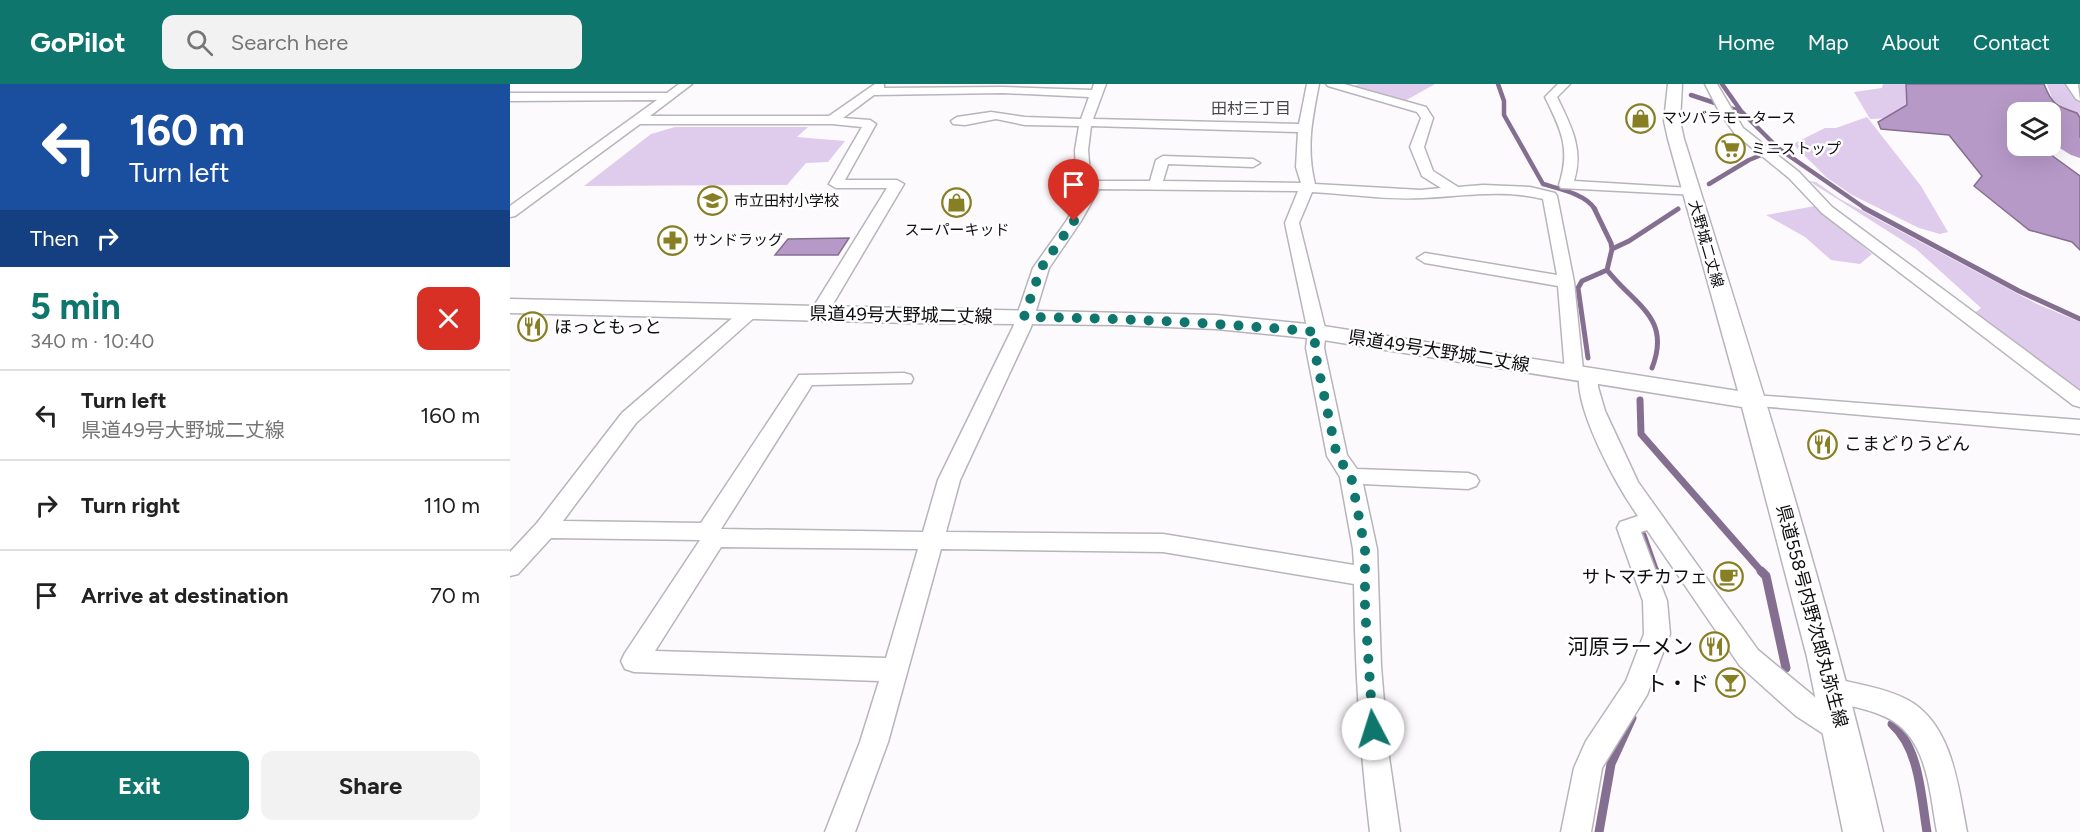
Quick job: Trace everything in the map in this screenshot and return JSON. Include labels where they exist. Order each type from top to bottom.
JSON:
[{"type":"main road","name":"大野城二丈線","points":[[1675,84],[1672,121],[1754,401]]},
{"type":"main road","name":"県道49号大野城二丈線","points":[[510,306],[818,314],[1119,318],[1216,322],[1317,332],[1754,401]]},
{"type":"main road","name":"県道558号内野次郎丸弥生線","points":[[1754,401],[1843,730],[1863,832]]},
{"type":"street","points":[[510,213],[686,84]]},
{"type":"street","points":[[832,120],[883,84]]},
{"type":"street","points":[[1313,84],[1304,128],[1303,167],[1308,183],[1292,223],[1317,332],[1314,348],[1337,456],[1351,476],[1365,549],[1373,738],[1385,832]]},
{"type":"street","points":[[1332,84],[1422,110],[1427,118],[1417,147],[1427,173],[1455,191]]},
{"type":"street","points":[[869,92],[1098,89],[1085,121],[1080,152],[1083,176],[1095,185],[1306,188],[1392,194],[1518,190],[1550,196],[1566,185],[1573,168],[1572,141],[1551,97],[1564,84]]},
{"type":"street","points":[[1711,84],[1723,108],[1739,131],[1794,175],[1827,210],[2080,401]]},
{"type":"street","points":[[2072,84],[2080,97]]},
{"type":"street","points":[[510,97],[670,96]]},
{"type":"street","points":[[957,121],[981,114],[1025,121],[1304,128]]},
{"type":"street","points":[[636,120],[832,120],[870,124],[836,184],[897,184],[818,314]]},
{"type":"street","points":[[1155,186],[1163,160],[1253,163]]},
{"type":"street","points":[[840,832],[873,742],[896,669],[949,480],[1024,317],[1041,268],[1074,221],[1095,185]]},
{"type":"street","points":[[1566,185],[1691,192]]},
{"type":"street","points":[[1550,196],[1582,373],[1594,411],[1628,485],[1749,658],[1806,707],[1843,730]]},
{"type":"street","points":[[1425,258],[1566,282]]},
{"type":"street","points":[[510,567],[545,529],[629,418],[750,312]]},
{"type":"street","points":[[896,669],[634,661],[806,379],[904,379]]},
{"type":"street","points":[[1754,401],[2080,427]]},
{"type":"street","points":[[1351,476],[1468,482]]},
{"type":"street","points":[[1576,832],[1588,768],[1596,750],[1637,687],[1657,634],[1655,601],[1628,528],[1653,519]]},
{"type":"street","points":[[545,529],[711,536],[931,541],[1163,543],[1365,576]]},
{"type":"street","points":[[1832,690],[1875,700],[1901,710],[1928,737],[1934,752],[1952,832]]},
{"type":"shaded area","points":[[1359,84],[1435,84],[1403,102],[1352,87]]},
{"type":"shaded area","points":[[1883,84],[1911,84],[1912,107],[1891,118],[1870,119],[1854,92],[1882,88]]},
{"type":"shaded area","points":[[1906,84],[2044,84],[2054,102],[2007,102],[2007,156],[2053,156],[2080,176],[2080,250],[2072,242],[2029,230],[1974,186],[1982,176],[1949,135],[1881,129],[1878,122],[1907,105]]},
{"type":"shaded area","points":[[2047,84],[2070,84],[2074,96],[2080,102],[2080,122],[2071,111],[2061,105],[2061,102],[2053,101]]},
{"type":"shaded area","points":[[2061,106],[2077,113],[2080,118],[2080,146],[2061,144]]},
{"type":"shaded area","points":[[1867,117],[1921,186],[1948,232],[1940,234],[1919,228],[1852,195],[1826,177],[1793,144],[1825,128],[1836,128]]},
{"type":"shaded area","points":[[675,127],[808,127],[797,137],[845,141],[828,162],[806,163],[787,185],[584,186],[651,134]]},
{"type":"shaded area","points":[[1809,181],[1816,182],[1840,199],[2037,304],[2080,322],[2080,393],[1972,315],[1981,308],[1916,249]]},
{"type":"shaded area","points":[[1815,206],[1872,254],[1860,264],[1831,260],[1805,237],[1766,215]]},
{"type":"shaded area","points":[[849,238],[838,255],[775,255],[788,239]]},
{"type":"waterway","points":[[1498,84],[1504,101],[1504,115],[1543,184],[1579,196],[1595,209]]},
{"type":"waterway","points":[[1722,84],[1741,111]]},
{"type":"waterway","points":[[1691,95],[1742,112],[1778,148]]},
{"type":"waterway","points":[[2061,138],[2080,150]]},
{"type":"waterway","points":[[1709,184],[1749,160],[1778,148]]},
{"type":"waterway","points":[[1778,148],[1866,209]]},
{"type":"waterway","points":[[1594,208],[1612,249]]},
{"type":"waterway","points":[[1864,208],[2019,291],[2080,319]]},
{"type":"waterway","points":[[1612,249],[1629,241],[1678,209]]},
{"type":"waterway","points":[[1607,270],[1612,249]]},
{"type":"waterway","points":[[1588,358],[1578,288],[1582,281],[1607,270]]},
{"type":"waterway","points":[[1607,270],[1647,313],[1654,324],[1657,351],[1652,368]]},
{"type":"waterway","points":[[1640,400],[1641,434],[1762,572]]},
{"type":"waterway","points":[[1643,535],[1656,572]]},
{"type":"waterway","points":[[1762,572],[1766,576],[1786,668]]},
{"type":"waterway","points":[[1599,832],[1611,764],[1632,718]]},
{"type":"waterway","points":[[1892,724],[1901,734],[1914,760],[1927,832]]},
{"type":"place","name":"マツバラモータース","points":[[1641,118]]},
{"type":"place","name":"ミニストップ","points":[[1730,149]]},
{"type":"place","name":"市立田村小学校","points":[[713,201]]},
{"type":"place","name":"スーパーキッド","points":[[957,203]]},
{"type":"place","name":"サンドラッグ","points":[[672,240]]},
{"type":"place","name":"ほっともっと","points":[[533,327]]},
{"type":"place","name":"こまどりうどん","points":[[1823,444]]},
{"type":"place","name":"サトマチカフェ","points":[[1729,577]]},
{"type":"place","name":"河原ラーメン","points":[[1714,646]]},
{"type":"place","name":"ト・ド","points":[[1730,683]]},
{"type":"district","name":"田村三丁目","points":[[1251,108]]},
{"type":"route","points":[[1074,221],[1059,239],[1041,268],[1024,317],[1216,322],[1317,332],[1314,348],[1337,456],[1351,476],[1365,549],[1364,588],[1373,729]]}]
